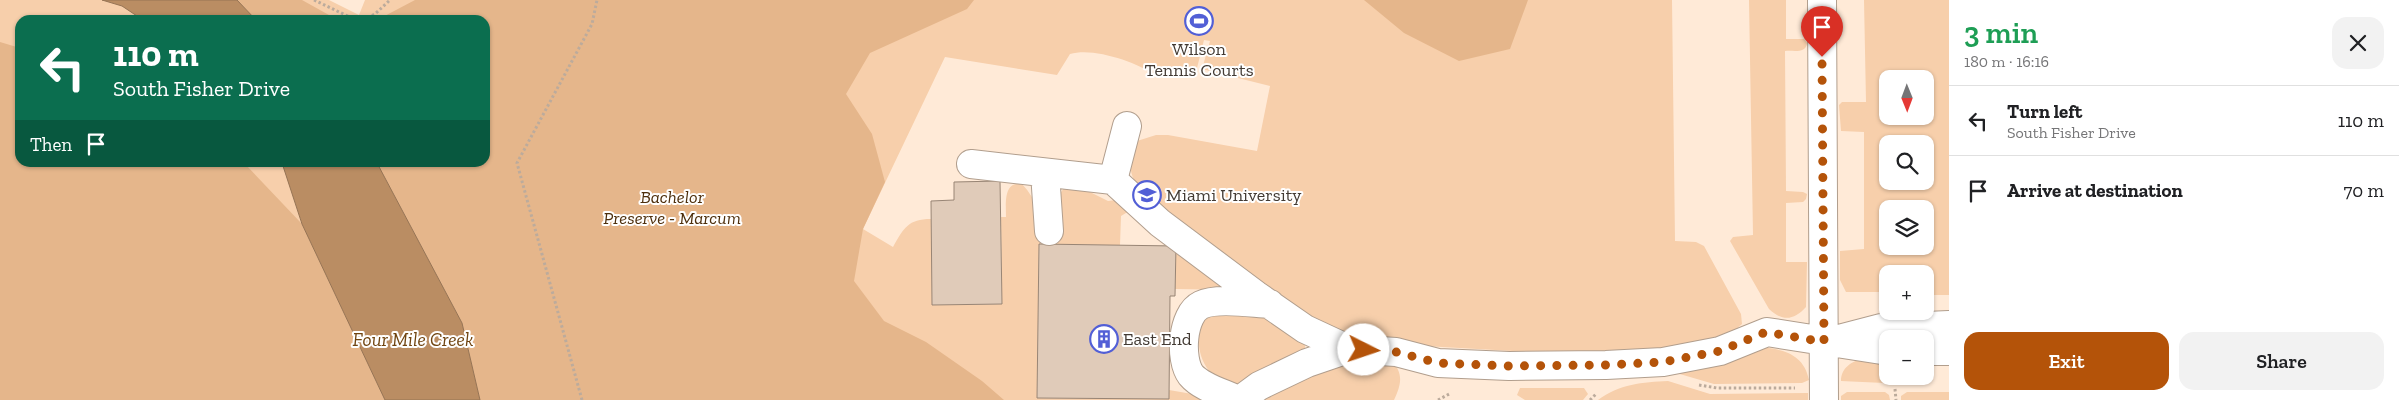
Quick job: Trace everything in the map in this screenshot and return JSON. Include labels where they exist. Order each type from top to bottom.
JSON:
[{"type":"street","points":[[1822,0],[1824,400]]},
{"type":"street","points":[[1113,180],[1127,126]]},
{"type":"street","points":[[971,164],[1113,180],[1160,223],[1270,304],[1305,329],[1348,349],[1396,352],[1438,363],[1509,366],[1606,365],[1663,362],[1720,351],[1766,332],[1879,350]]},
{"type":"street","points":[[1045,173],[1049,231]]},
{"type":"street","points":[[1270,304],[1215,301],[1200,305],[1190,314],[1185,330],[1186,362],[1191,374],[1203,385],[1239,400],[1259,386],[1306,363],[1348,349]]},
{"type":"street","points":[[1824,342],[1881,328],[1949,325]]},
{"type":"street","points":[[1934,351],[1949,351]]},
{"type":"path","points":[[314,0],[346,15]]},
{"type":"path","points":[[373,15],[390,0]]},
{"type":"path","points":[[582,400],[517,163],[592,24],[597,0]]},
{"type":"path","points":[[1895,388],[1896,400]]},
{"type":"green space","name":"Miami University","points":[[0,0],[329,0],[359,15],[365,0],[1672,0],[1675,241],[1696,242],[1704,246],[1741,314],[1742,324],[1728,336],[1643,352],[1565,354],[1389,344],[1344,336],[1291,311],[1144,192],[1134,180],[1132,174],[1131,162],[1137,141],[1156,135],[1168,135],[1257,151],[1270,86],[1202,69],[1210,41],[1204,40],[1197,68],[1176,67],[1156,75],[1126,61],[1091,52],[1070,54],[1057,75],[945,57],[863,229],[893,247],[900,235],[912,223],[923,219],[931,219],[933,305],[1002,304],[1001,217],[1006,217],[1006,200],[1011,186],[1022,184],[1036,205],[1041,227],[1041,244],[1039,245],[1037,398],[1169,399],[1169,390],[1198,395],[1202,400],[0,400]]},
{"type":"green space","points":[[237,0],[302,0],[329,15],[251,15]]},
{"type":"green space","name":"Bachelor Preserve - Marcum","points":[[415,0],[974,0],[967,9],[870,53],[846,94],[872,134],[885,182],[863,229],[854,281],[884,321],[926,342],[982,381],[1004,400],[480,400],[462,323],[379,167],[490,167],[490,15],[386,15]]},
{"type":"green space","points":[[1364,0],[1528,0],[1510,49],[1459,61],[1404,33]]},
{"type":"green space","points":[[1749,0],[1786,0],[1786,39],[1804,39],[1807,43],[1802,50],[1785,51],[1786,191],[1807,194],[1803,202],[1786,203],[1786,262],[1807,262],[1806,307],[1797,315],[1788,318],[1779,316],[1769,309],[1730,241],[1733,237],[1753,235]]},
{"type":"green space","points":[[1864,0],[1949,0],[1949,295],[1934,295],[1934,265],[1879,265],[1879,292],[1846,292],[1840,280],[1840,251],[1864,249],[1864,132],[1841,131],[1839,105],[1842,102],[1866,102]]},
{"type":"green space","points":[[0,42],[15,46],[15,167],[248,167],[302,224],[385,400],[0,400]]},
{"type":"green space","points":[[1064,188],[1082,188],[1108,201],[1124,199],[1131,210],[1121,216],[1120,245],[1055,245],[1056,199]]},
{"type":"green space","points":[[1176,246],[1238,290],[1175,289]]},
{"type":"green space","points":[[1211,310],[1260,312],[1305,341],[1305,352],[1243,383],[1225,382],[1215,377],[1207,368],[1201,356],[1199,332],[1203,320]]},
{"type":"green space","points":[[1760,347],[1777,349],[1791,354],[1802,364],[1809,380],[1802,383],[1714,384],[1666,370]]},
{"type":"green space","points":[[1863,358],[1879,358],[1879,383],[1841,381],[1843,372],[1854,361]]},
{"type":"green space","points":[[1373,359],[1392,361],[1396,366],[1400,375],[1400,384],[1394,400],[1259,400],[1296,380],[1332,368]]},
{"type":"green space","points":[[1668,381],[1710,394],[1808,393],[1808,400],[1598,400],[1623,387],[1640,383]]},
{"type":"green space","points":[[1520,388],[1584,388],[1588,394],[1583,400],[1525,400],[1517,395]]},
{"type":"green space","points":[[1847,392],[1885,392],[1889,395],[1890,400],[1841,400],[1841,396]]},
{"type":"green space","points":[[1907,392],[1949,392],[1949,400],[1901,400],[1901,396]]},
{"type":"water","points":[[102,0],[237,0],[251,15],[136,15],[122,6]]},
{"type":"water","name":"Four Mile Creek","points":[[283,167],[379,167],[462,323],[480,400],[385,400],[302,224]]},
{"type":"building","points":[[1000,181],[1002,304],[932,305],[931,201],[954,200],[954,182]]},
{"type":"building","name":"East End","points":[[1039,244],[1176,246],[1175,296],[1170,296],[1169,399],[1037,398]]},
{"type":"place","name":"Wilson Tennis Courts","points":[[1199,21]]},
{"type":"place","name":"Miami University","points":[[1147,195]]},
{"type":"place","name":"East End","points":[[1104,339]]},
{"type":"route","points":[[1364,350],[1396,352],[1438,363],[1509,366],[1606,365],[1663,362],[1720,351],[1766,332],[1824,342],[1822,57]]}]
